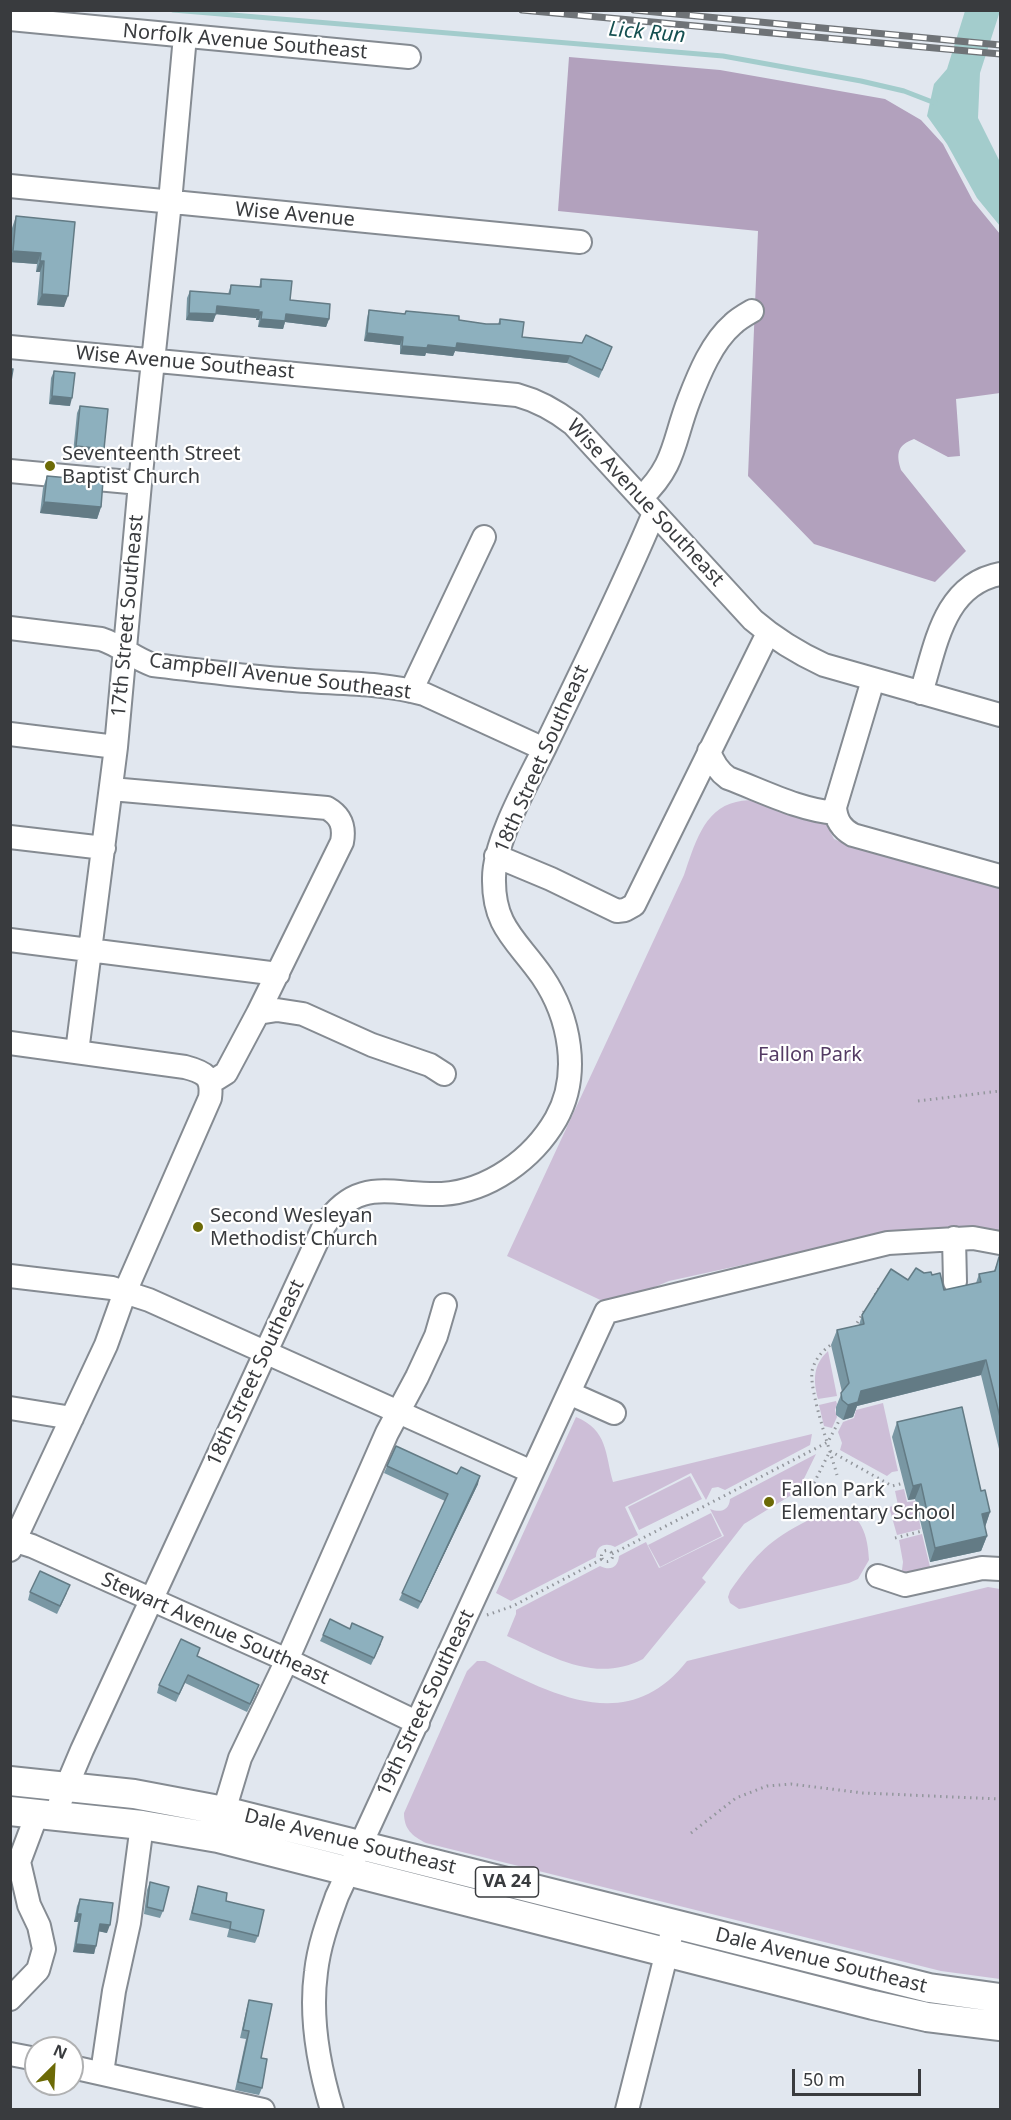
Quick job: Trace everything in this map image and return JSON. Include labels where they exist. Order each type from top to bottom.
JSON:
[{"type":"main road","name":"Dale Avenue Southeast","points":[[10,1781],[174,1800],[929,1988],[1000,1998]]},
{"type":"main road","name":"Dale Avenue Southeast","points":[[34,1814],[142,1825],[218,1838],[873,2005],[927,2017],[1000,2026]]},
{"type":"street","name":"Norfolk Avenue Southeast","points":[[10,19],[409,57]]},
{"type":"street","name":"17th Street Southeast","points":[[77,1052],[104,848],[126,653],[140,483],[185,36]]},
{"type":"street","name":"Wise Avenue","points":[[10,186],[580,243]]},
{"type":"street","name":"18th Street Southeast","points":[[10,1999],[38,1970],[44,1949],[39,1926],[29,1905],[19,1862],[34,1814],[67,1786],[324,1226],[331,1215],[344,1203],[369,1192],[386,1190],[418,1194],[445,1194],[492,1179],[517,1164],[531,1152],[557,1117],[566,1095],[570,1069],[569,1047],[564,1024],[543,977],[507,931],[498,912],[494,896],[496,856],[513,812],[635,557],[647,505],[655,484],[667,467],[688,401],[719,339],[732,324],[752,310]]},
{"type":"street","name":"Wise Avenue Southeast","points":[[10,347],[517,395],[547,406],[573,424],[753,620],[797,653],[824,665],[1000,716]]},
{"type":"street","points":[[10,471],[140,483]]},
{"type":"street","points":[[411,691],[484,537]]},
{"type":"street","points":[[921,693],[947,612],[966,589],[984,577],[1000,574]]},
{"type":"street","name":"Campbell Avenue Southeast","points":[[10,628],[101,639],[113,643],[136,659],[153,665],[282,680],[392,687],[411,691],[424,694],[544,749]]},
{"type":"street","points":[[496,856],[551,879],[616,911],[625,910],[634,905],[768,633]]},
{"type":"street","points":[[873,680],[838,797],[836,813],[839,823],[853,836],[1000,876]]},
{"type":"street","points":[[10,734],[116,747]]},
{"type":"street","points":[[709,751],[713,763],[728,778],[790,802],[821,812],[836,813]]},
{"type":"street","points":[[111,789],[327,808],[335,813],[342,823],[344,832],[342,842],[278,974],[225,1073],[210,1083]]},
{"type":"street","points":[[10,837],[104,848]]},
{"type":"street","points":[[10,940],[278,974]]},
{"type":"street","points":[[258,1013],[277,1010],[303,1014],[372,1045],[422,1062],[444,1074]]},
{"type":"street","points":[[10,1043],[185,1066],[200,1071],[210,1083],[210,1098],[125,1292],[106,1345],[12,1543]]},
{"type":"street","points":[[955,1282],[954,1238],[973,1238],[1000,1243]]},
{"type":"street","name":"19th Street Southeast","points":[[332,2109],[321,2066],[315,2013],[316,1972],[323,1933],[348,1871],[606,1312],[888,1243],[954,1238]]},
{"type":"street","points":[[10,1276],[112,1288],[149,1300],[532,1472]]},
{"type":"street","points":[[224,1811],[240,1758],[287,1660],[387,1433],[436,1336],[445,1305]]},
{"type":"street","points":[[569,1393],[614,1413]]},
{"type":"street","points":[[10,1408],[72,1418]]},
{"type":"street","name":"Stewart Avenue Southeast","points":[[12,1543],[33,1546],[287,1660],[418,1723]]},
{"type":"street","points":[[878,1576],[905,1585],[982,1568],[1000,1569]]},
{"type":"street","points":[[102,2073],[114,1991],[129,1923],[142,1825]]},
{"type":"street","points":[[627,2109],[674,1924]]},
{"type":"street","points":[[84,2069],[263,2109]]},
{"type":"path","points":[[918,1101],[1000,1091]]},
{"type":"path","points":[[872,1299],[881,1285]]},
{"type":"path","points":[[849,1333],[868,1306]]},
{"type":"path","points":[[837,1341],[819,1356],[814,1365],[812,1378],[837,1475]]},
{"type":"path","points":[[612,1554],[828,1442],[840,1419]]},
{"type":"path","points":[[814,1483],[830,1451]]},
{"type":"path","points":[[830,1451],[892,1486],[904,1483]]},
{"type":"path","points":[[895,1538],[922,1531]]},
{"type":"path","points":[[486,1615],[513,1606],[602,1559],[605,1551],[610,1551],[612,1554]]},
{"type":"path","points":[[602,1559],[609,1562],[612,1560],[612,1554]]},
{"type":"path","points":[[691,1833],[736,1798],[767,1786],[791,1784],[863,1793],[1000,1799]]},
{"type":"green space","name":"Fallon Park","points":[[760,800],[824,820],[834,839],[846,844],[1000,887],[1000,1233],[893,1232],[669,1281],[611,1305],[507,1256],[684,875],[701,831],[715,812],[725,806],[739,801]]},
{"type":"green space","points":[[828,1351],[837,1396],[818,1399],[815,1385],[817,1367]]},
{"type":"green space","points":[[836,1401],[837,1417],[832,1428],[824,1426],[819,1405]]},
{"type":"green space","points":[[883,1403],[898,1471],[887,1476],[840,1450],[842,1443],[838,1432],[843,1422],[854,1418],[856,1410]]},
{"type":"green space","points":[[576,1417],[586,1422],[600,1436],[613,1482],[812,1434],[810,1445],[725,1490],[718,1487],[712,1488],[706,1500],[691,1473],[625,1507],[638,1535],[615,1547],[608,1545],[600,1547],[596,1557],[511,1601],[496,1593]]},
{"type":"green space","points":[[816,1454],[798,1491],[744,1524],[702,1578],[706,1582],[643,1659],[608,1669],[590,1668],[557,1659],[507,1636],[516,1610],[600,1566],[607,1568],[615,1566],[619,1556],[646,1542],[659,1568],[724,1536],[710,1509],[723,1510],[728,1506],[730,1499]]},
{"type":"green space","points":[[690,1476],[702,1499],[639,1530],[628,1507]]},
{"type":"green space","points":[[904,1489],[907,1502],[915,1501],[921,1529],[897,1535],[889,1507],[898,1505],[895,1491]]},
{"type":"green space","points":[[836,1509],[845,1511],[858,1520],[865,1535],[869,1560],[858,1579],[745,1608],[739,1609],[730,1603],[728,1597],[730,1591],[753,1561],[769,1545],[801,1524],[822,1513]]},
{"type":"green space","points":[[711,1513],[722,1536],[660,1567],[648,1545]]},
{"type":"green space","points":[[922,1534],[931,1571],[901,1578],[903,1562],[899,1540]]},
{"type":"green space","points":[[988,1587],[1000,1589],[1000,1979],[941,1971],[426,1843],[407,1828],[404,1813],[467,1671],[477,1661],[485,1661],[564,1696],[590,1702],[615,1703],[640,1697],[664,1684],[687,1661]]},
{"type":"shaded area","points":[[965,11],[1000,11],[980,73],[978,118],[1000,162],[1000,226],[977,198],[947,144],[927,116],[934,84],[947,69]]},
{"type":"shaded area","points":[[569,57],[720,70],[885,99],[921,120],[943,144],[973,201],[1000,234],[1000,393],[956,399],[960,456],[948,457],[914,439],[904,444],[899,451],[901,470],[966,551],[935,582],[814,544],[748,476],[758,231],[558,211]]},
{"type":"building","points":[[16,216],[75,222],[68,296],[42,294],[44,261],[40,261],[41,253],[13,251]]},
{"type":"building","points":[[261,279],[292,281],[290,300],[330,304],[329,319],[286,314],[285,321],[261,319],[262,312],[258,312],[259,310],[217,306],[216,314],[189,313],[190,291],[230,294],[231,285],[261,287]]},
{"type":"building","points":[[369,310],[459,316],[459,320],[486,324],[500,324],[500,319],[524,322],[522,337],[582,343],[586,335],[612,347],[602,370],[570,356],[457,343],[456,348],[428,345],[427,348],[402,346],[403,337],[367,333]]},
{"type":"building","points":[[10,369],[13,369],[10,387]]},
{"type":"building","points":[[54,371],[75,373],[72,398],[52,396]]},
{"type":"building","points":[[80,406],[108,409],[104,449],[76,446]]},
{"type":"building","points":[[47,476],[103,481],[101,507],[44,502]]},
{"type":"building","points":[[1000,1256],[1000,1417],[986,1360],[861,1391],[858,1402],[848,1405],[842,1400],[841,1393],[849,1383],[837,1330],[864,1324],[862,1315],[891,1269],[908,1280],[916,1268],[924,1273],[931,1272],[932,1275],[940,1273],[944,1290],[981,1282],[979,1274],[995,1271]]},
{"type":"building","points":[[962,1407],[981,1491],[985,1490],[990,1512],[982,1514],[987,1536],[935,1548],[921,1484],[913,1486],[897,1422]]},
{"type":"building","points":[[396,1446],[457,1474],[461,1467],[480,1476],[421,1602],[402,1593],[448,1494],[387,1466]]},
{"type":"building","points":[[40,1571],[70,1585],[60,1606],[30,1592]]},
{"type":"building","points":[[330,1619],[350,1629],[352,1623],[383,1637],[374,1658],[323,1635]]},
{"type":"building","points":[[181,1639],[200,1648],[197,1656],[259,1685],[250,1704],[188,1675],[179,1694],[159,1685]]},
{"type":"building","points":[[150,1882],[169,1887],[163,1911],[147,1907]]},
{"type":"building","points":[[198,1886],[227,1893],[226,1901],[264,1910],[258,1936],[230,1929],[231,1922],[192,1913]]},
{"type":"building","points":[[80,1899],[113,1903],[110,1925],[100,1924],[96,1946],[76,1944],[81,1914],[77,1914]]},
{"type":"building","points":[[249,2000],[272,2004],[261,2058],[267,2059],[262,2088],[238,2082],[249,2031],[243,2030]]},
{"type":"waterway","name":"Lick Run","points":[[173,10],[723,56],[861,81],[904,91],[935,103]]},
{"type":"railway","points":[[522,10],[1000,54]]},
{"type":"railway","points":[[634,10],[1000,45]]},
{"type":"place","name":"Seventeenth Street Baptist Church","points":[[50,466]]},
{"type":"place","name":"Second Wesleyan Methodist Church","points":[[198,1227]]},
{"type":"place","name":"Fallon Park Elementary School","points":[[769,1502]]}]
